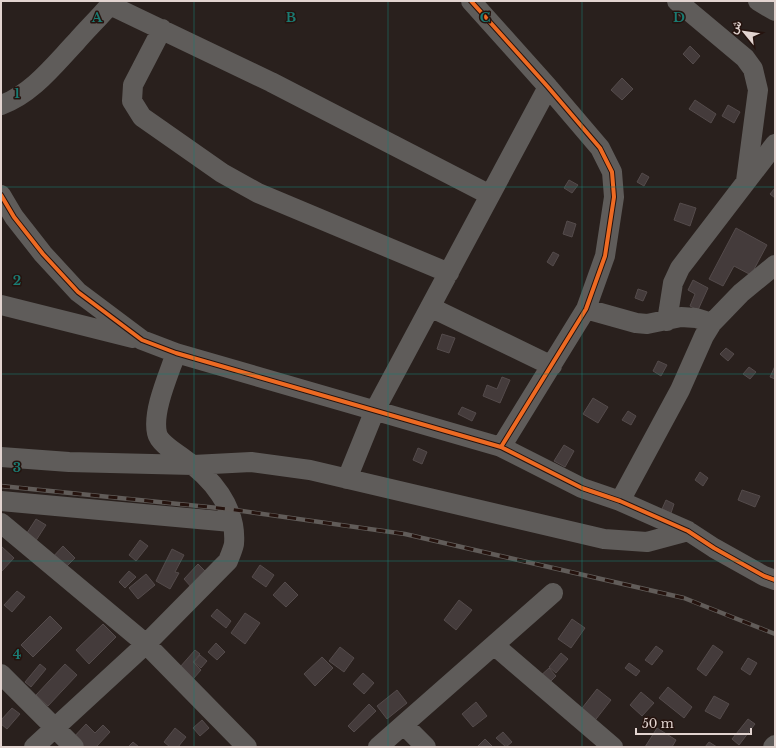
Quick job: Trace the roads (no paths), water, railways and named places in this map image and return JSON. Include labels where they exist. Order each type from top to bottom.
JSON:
[{"type":"street","points":[[470,1],[548,87],[600,148],[612,172],[614,197],[605,256],[586,309],[502,447]]},
{"type":"street","points":[[677,1],[745,58],[753,69],[758,90],[746,181]]},
{"type":"street","points":[[758,1],[775,11]]},
{"type":"street","points":[[1,105],[13,101],[28,91],[112,3],[271,82],[490,195]]},
{"type":"street","points":[[162,29],[134,85],[132,101],[142,117],[215,168],[258,193],[448,273]]},
{"type":"street","points":[[347,479],[375,410],[548,87]]},
{"type":"street","points":[[667,321],[673,283],[680,268],[775,144]]},
{"type":"street","points":[[1,195],[14,218],[43,254],[78,292],[142,340]]},
{"type":"street","points":[[620,501],[680,390],[695,360],[704,336],[712,323],[741,293],[775,265]]},
{"type":"street","points":[[1,305],[142,340],[176,353],[502,447],[582,488],[620,501],[688,531],[714,548],[764,576],[775,580]]},
{"type":"street","points":[[430,307],[552,366]]},
{"type":"street","points":[[586,309],[636,323],[648,324],[681,317],[696,318],[712,323]]},
{"type":"street","points":[[34,747],[146,644],[228,561],[234,544],[232,522],[228,509],[218,490],[193,465],[169,448],[157,434],[155,418],[176,353]]},
{"type":"street","points":[[1,456],[69,462],[193,465],[251,462],[310,470],[604,539],[647,542],[688,531]]},
{"type":"street","points":[[1,501],[232,522]]},
{"type":"street","points":[[1,523],[146,644],[247,747]]},
{"type":"street","points":[[378,747],[553,593]]},
{"type":"street","points":[[494,645],[614,747]]},
{"type":"street","points":[[1,674],[74,747]]},
{"type":"street","points":[[404,725],[426,747]]},
{"type":"railway","points":[[1,486],[228,509],[405,534],[684,598],[775,634]]}]
